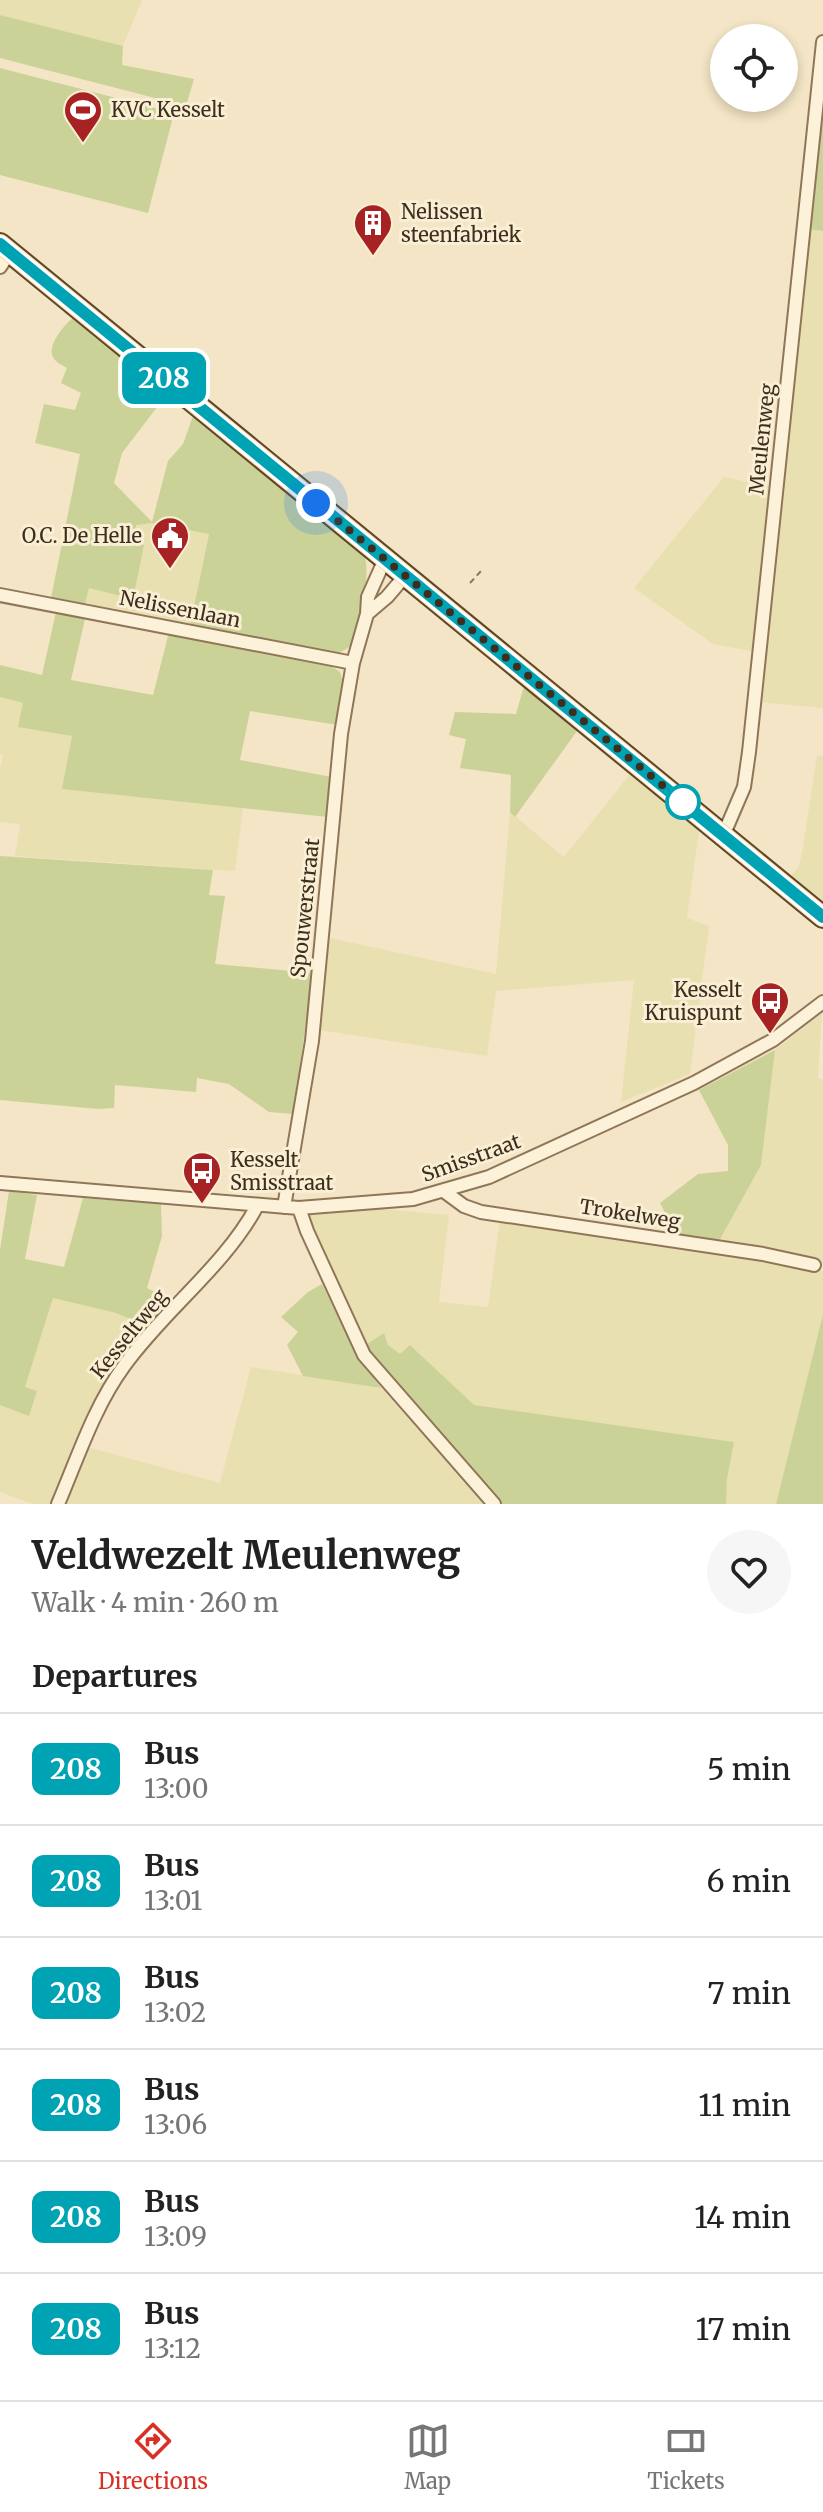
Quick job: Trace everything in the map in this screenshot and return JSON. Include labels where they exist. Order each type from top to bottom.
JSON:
[{"type":"main road","points":[[3,254],[385,559],[823,917]]},
{"type":"street","name":"Meulenweg","points":[[723,836],[744,787],[749,752],[823,42]]},
{"type":"street","name":"Spouwerstraat","points":[[284,1207],[312,1041],[341,734],[368,597],[385,559]]},
{"type":"street","points":[[367,614],[405,576]]},
{"type":"street","name":"Nelissenlaan","points":[[0,595],[353,663]]},
{"type":"street","name":"Smisstraat","points":[[0,1183],[299,1208],[373,1204],[445,1192],[489,1177],[694,1083],[773,1040],[823,1002]]},
{"type":"street","name":"Trokelweg","points":[[445,1192],[464,1206],[481,1212],[763,1254],[814,1265]]},
{"type":"street","name":"Kesseltweg","points":[[58,1504],[99,1405],[125,1364],[243,1233],[257,1206]]},
{"type":"street","points":[[299,1208],[364,1355],[494,1504]]},
{"type":"path","points":[[470,583],[481,571]]},
{"type":"shaded area","points":[[0,0],[142,0],[123,46],[0,15]]},
{"type":"shaded area","points":[[808,229],[823,231],[823,708],[760,702]]},
{"type":"shaded area","points":[[724,477],[771,487],[755,652],[713,644],[634,588]]},
{"type":"shaded area","points":[[104,517],[209,534],[190,626],[85,604]]},
{"type":"shaded area","points":[[0,697],[24,703],[19,727],[72,736],[63,789],[243,807],[235,871],[15,856],[20,824],[0,822],[0,768],[3,755],[0,754]]},
{"type":"shaded area","points":[[817,756],[823,756],[823,908],[789,879],[799,866]]},
{"type":"shaded area","points":[[630,774],[699,831],[687,918],[709,926],[690,1074],[621,1102],[634,980],[496,991],[487,1056],[320,1030],[330,938],[496,974],[510,812],[564,857]]},
{"type":"shaded area","points":[[822,1013],[818,1078],[823,1079],[823,1263],[718,1243],[761,1165],[775,1050]]},
{"type":"shaded area","points":[[382,1209],[449,1215],[439,1302],[488,1307],[500,1220],[823,1271],[823,1314],[776,1504],[726,1504],[734,1442],[473,1405],[410,1345],[400,1355],[388,1345],[383,1333],[362,1347],[304,1213]]},
{"type":"shaded area","points":[[53,1298],[116,1313],[148,1327],[113,1366],[92,1404],[52,1504],[33,1504],[0,1492],[0,1405],[29,1415],[25,1388]]},
{"type":"shaded area","points":[[251,1367],[381,1388],[485,1504],[65,1504],[87,1447],[220,1483]]},
{"type":"green space","points":[[0,15],[123,46],[122,65],[194,79],[186,106],[0,58]]},
{"type":"green space","name":"KVC Kesselt","points":[[0,68],[174,113],[148,213],[0,175]]},
{"type":"green space","points":[[820,123],[823,124],[823,231],[808,229]]},
{"type":"green space","points":[[73,318],[167,394],[122,453],[114,483],[152,522],[168,461],[183,444],[193,416],[364,555],[366,586],[351,646],[339,653],[190,626],[209,534],[152,523],[136,525],[134,542],[144,545],[133,599],[89,588],[85,604],[51,598],[80,454],[35,443],[44,404],[75,410],[81,393],[61,383],[67,368],[52,355],[56,337]]},
{"type":"green space","points":[[56,612],[85,619],[71,680],[153,695],[169,632],[331,666],[340,672],[343,682],[338,725],[250,711],[240,760],[332,777],[328,817],[62,789],[72,736],[18,727],[23,703],[0,697],[0,665],[42,675]]},
{"type":"green space","points":[[524,686],[577,731],[515,817],[510,812],[511,775],[460,768],[466,739],[449,735],[455,712],[516,714]]},
{"type":"green space","points":[[0,856],[213,870],[209,895],[225,896],[215,964],[313,973],[293,1114],[269,1112],[229,1084],[197,1078],[196,1092],[115,1085],[114,1108],[0,1100]]},
{"type":"green space","points":[[775,1050],[761,1165],[718,1243],[677,1236],[660,1203],[698,1174],[728,1171],[728,1145],[699,1090]]},
{"type":"green space","points":[[9,1191],[37,1195],[25,1259],[64,1267],[83,1198],[161,1204],[162,1236],[147,1288],[172,1301],[148,1327],[116,1313],[53,1298],[25,1387],[37,1391],[29,1416],[0,1405],[0,1250]]},
{"type":"green space","points":[[322,1284],[355,1352],[381,1388],[303,1376],[287,1345],[298,1332],[281,1317],[308,1292]]},
{"type":"green space","points":[[823,1314],[823,1504],[776,1504]]},
{"type":"green space","points":[[384,1333],[388,1345],[400,1354],[410,1345],[474,1405],[734,1442],[726,1504],[497,1504],[362,1347]]},
{"type":"bus line","name":"208","points":[[0,244],[823,917]]},
{"type":"place","name":"KVC Kesselt","points":[[83,144]]},
{"type":"place","name":"Nelissen steenfabriek","points":[[373,257]]},
{"type":"place","name":"O.C. De Helle","points":[[170,570]]},
{"type":"place","name":"Kesselt Kruispunt","points":[[770,1035]]},
{"type":"place","name":"Kesselt Smisstraat","points":[[202,1205]]},
{"type":"route","points":[[316,503],[683,802]]}]
